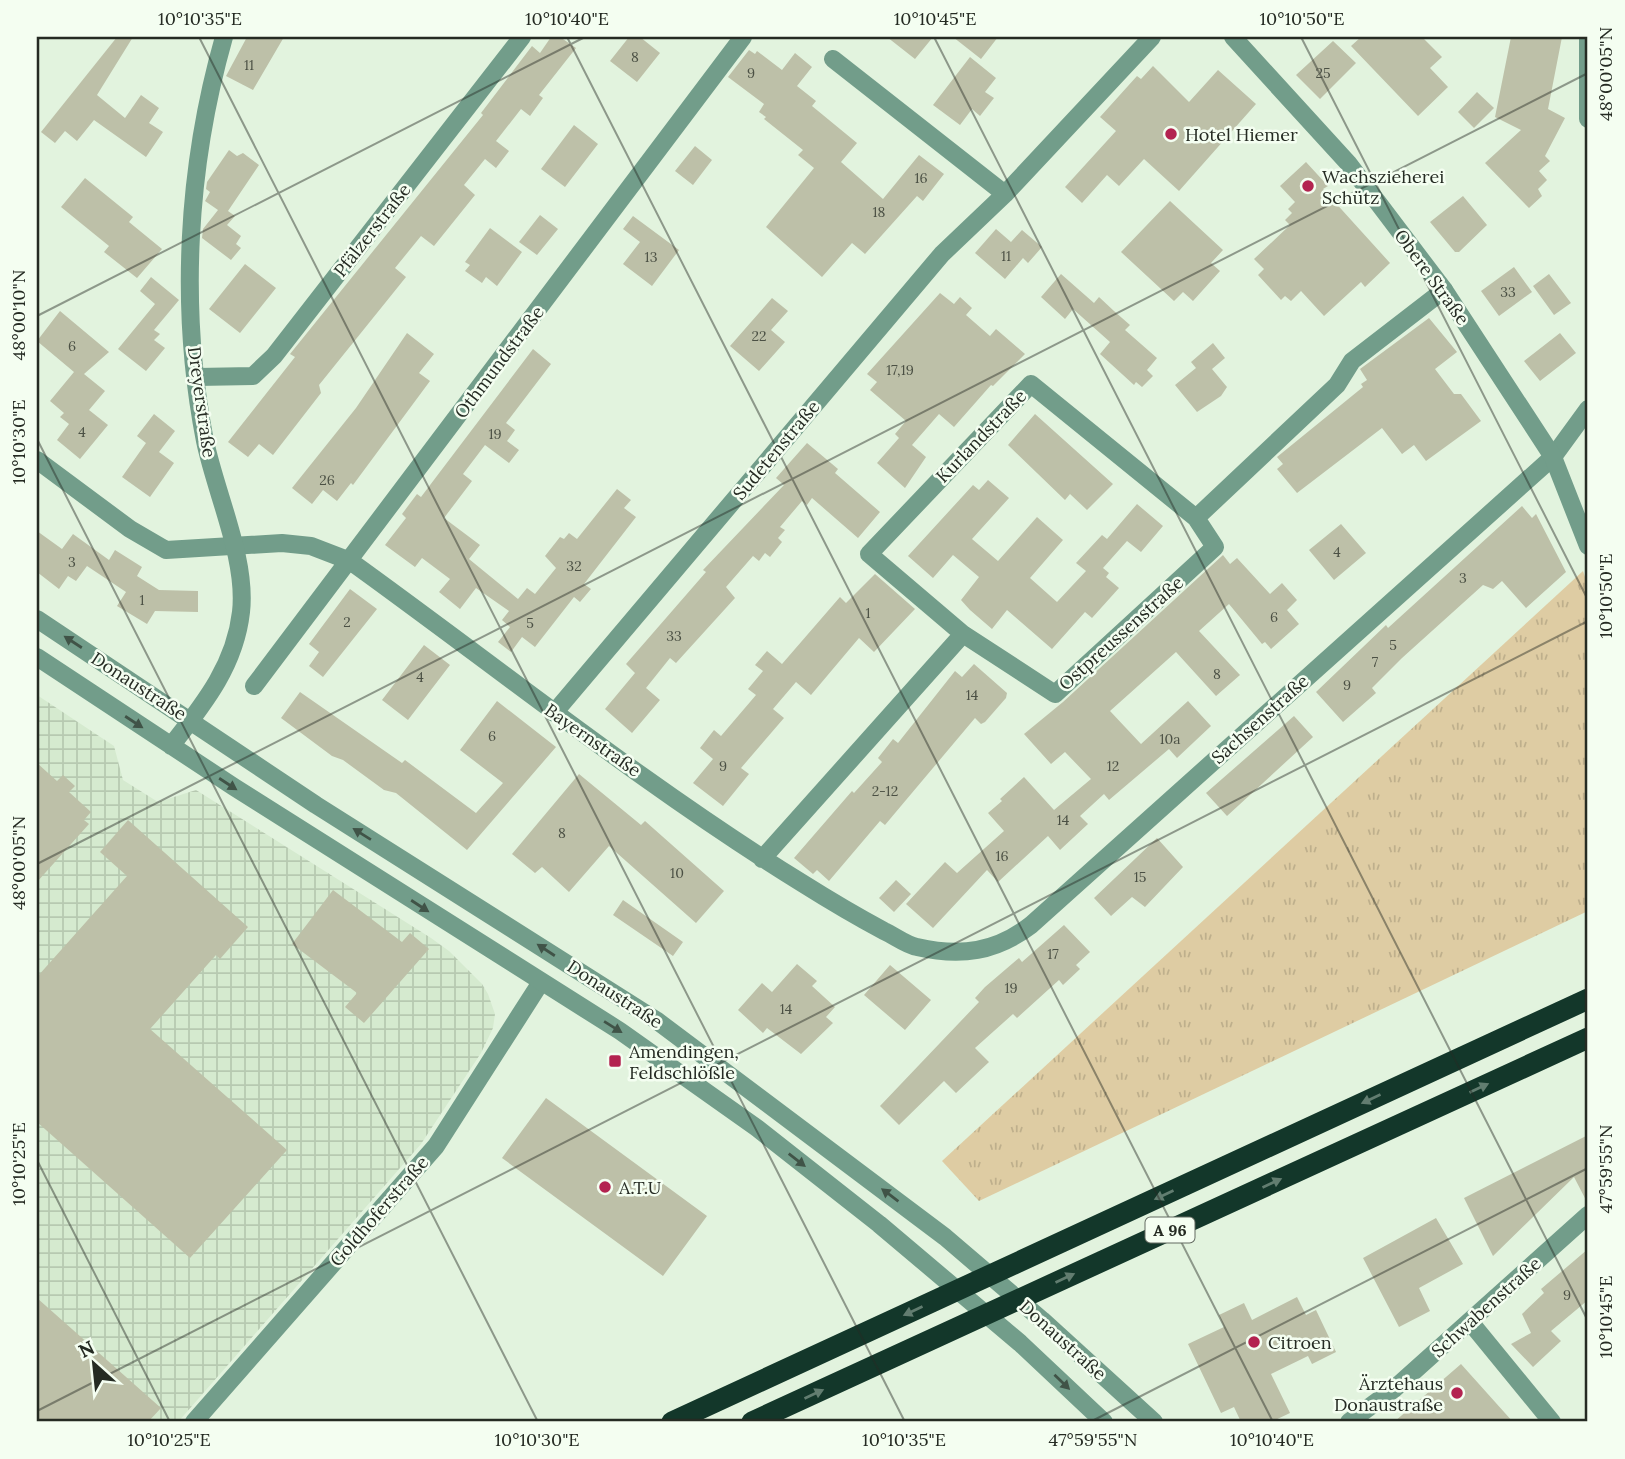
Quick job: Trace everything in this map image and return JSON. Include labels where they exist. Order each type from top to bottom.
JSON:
[{"type":"highway","name":"A 96","points":[[671,1422],[1588,999]]},
{"type":"highway","name":"A 96","points":[[752,1422],[1588,1038]]},
{"type":"street","name":"Dreyerstraße","points":[[171,746],[219,682],[236,642],[242,596],[233,546],[205,441],[190,308],[190,234],[205,114],[224,37]]},
{"type":"street","name":"Pfälzerstraße","points":[[197,377],[253,376],[274,356],[522,37]]},
{"type":"street","name":"Othmundstraße","points":[[254,686],[743,37]]},
{"type":"street","name":"Sudetenstraße","points":[[554,713],[942,254],[1005,194],[1152,37]]},
{"type":"street","name":"Obere Straße","points":[[1233,37],[1348,163],[1444,290],[1553,457],[1588,546]]},
{"type":"street","points":[[1588,37],[1588,119]]},
{"type":"street","points":[[833,59],[1005,194]]},
{"type":"street","points":[[1196,518],[1337,385],[1352,361],[1444,290]]},
{"type":"street","name":"Kurlandstraße","points":[[963,634],[869,554],[1031,384],[1196,518]]},
{"type":"street","name":"Sachsenstraße","points":[[953,953],[983,950],[1010,942],[1031,925],[1553,457],[1588,409]]},
{"type":"street","name":"Bayernstraße","points":[[37,460],[130,529],[166,550],[282,543],[311,546],[349,561],[554,713],[762,859],[843,909],[915,947],[953,953]]},
{"type":"street","name":"Ostpreussenstraße","points":[[963,634],[1055,694],[1215,547],[1196,518]]},
{"type":"street","name":"Donaustraße","points":[[37,619],[316,805],[656,1020],[945,1237],[1042,1320],[1154,1422]]},
{"type":"street","points":[[762,859],[963,634]]},
{"type":"street","name":"Donaustraße","points":[[37,657],[171,746],[620,1031],[757,1128],[1020,1343],[1104,1422]]},
{"type":"street","name":"Goldhoferstraße","points":[[194,1422],[436,1146],[541,982]]},
{"type":"street","name":"Schwabenstraße","points":[[1349,1422],[1394,1390],[1588,1215]]},
{"type":"street","points":[[1471,1323],[1552,1422]]},
{"type":"shaded area","points":[[37,695],[114,746],[123,780],[158,802],[196,790],[431,938],[449,951],[482,984],[495,1014],[493,1028],[481,1053],[421,1144],[178,1422],[37,1422]]},
{"type":"green space","points":[[1583,571],[1588,586],[1588,911],[979,1201],[942,1161]]},
{"type":"building","points":[[117,37],[133,37],[97,95],[125,118],[141,95],[159,108],[149,123],[163,132],[146,157],[94,120],[77,141],[65,131],[55,143],[41,132]]},
{"type":"building","points":[[247,37],[284,37],[253,90],[226,76]]},
{"type":"building","points":[[551,37],[560,37],[576,48],[539,95],[543,98],[530,116],[521,109],[496,141],[509,151],[496,168],[485,159],[464,185],[475,195],[434,246],[421,236],[395,268],[406,277],[319,385],[321,393],[273,455],[259,444],[248,457],[228,442],[295,357],[290,354],[483,115],[481,113],[532,46],[540,53]]},
{"type":"building","points":[[629,37],[640,37],[660,53],[637,82],[610,61]]},
{"type":"building","points":[[887,37],[933,37],[915,59]]},
{"type":"building","points":[[953,37],[998,37],[981,59]]},
{"type":"building","points":[[1361,37],[1422,37],[1442,57],[1430,68],[1448,87],[1418,116],[1351,46]]},
{"type":"building","points":[[1511,37],[1562,37],[1548,109],[1565,118],[1545,156],[1550,161],[1539,171],[1547,180],[1538,189],[1542,196],[1529,208],[1485,163],[1521,130],[1495,117]]},
{"type":"building","points":[[1333,41],[1356,63],[1320,99],[1296,75]]},
{"type":"building","points":[[749,50],[755,54],[757,51],[782,70],[795,53],[812,67],[797,86],[816,101],[812,106],[857,143],[841,162],[883,199],[919,155],[944,174],[923,201],[917,196],[865,254],[852,243],[822,277],[766,227],[814,168],[798,155],[803,150],[764,119],[766,117],[759,112],[764,104],[728,77]]},
{"type":"building","points":[[970,57],[996,78],[985,92],[994,98],[980,116],[972,109],[960,125],[933,105]]},
{"type":"building","name":"Hotel Hiemer","points":[[1153,66],[1189,102],[1218,70],[1256,104],[1179,191],[1144,159],[1119,186],[1107,175],[1082,203],[1065,187],[1116,131],[1100,117],[1137,76],[1141,79]]},
{"type":"building","points":[[1477,92],[1494,108],[1474,128],[1458,112]]},
{"type":"building","points":[[574,125],[598,144],[565,187],[541,169]]},
{"type":"building","points":[[695,146],[712,160],[693,185],[675,171]]},
{"type":"building","points":[[229,150],[237,156],[243,153],[259,165],[228,211],[235,216],[227,225],[241,236],[236,244],[241,248],[231,260],[202,238],[203,229],[218,210],[205,201],[210,192],[206,189],[207,182]]},
{"type":"building","points":[[1306,162],[1328,186],[1323,189],[1390,263],[1365,287],[1361,282],[1324,316],[1301,291],[1291,301],[1285,296],[1281,300],[1258,275],[1264,269],[1254,259],[1290,225],[1285,220],[1292,213],[1288,209],[1295,202],[1280,186]]},
{"type":"building","points":[[85,178],[133,217],[129,222],[162,249],[137,278],[104,252],[109,246],[61,207]]},
{"type":"building","points":[[1463,196],[1487,225],[1459,252],[1455,252],[1430,222]]},
{"type":"building","points":[[1170,201],[1223,250],[1211,263],[1220,271],[1193,301],[1183,292],[1174,301],[1121,252]]},
{"type":"building","points":[[540,215],[558,229],[537,255],[519,242]]},
{"type":"building","points":[[633,216],[679,250],[652,286],[623,264],[640,242],[623,229]]},
{"type":"building","points":[[490,228],[522,252],[497,286],[486,277],[482,283],[465,271],[470,265],[465,262]]},
{"type":"building","points":[[996,229],[1011,242],[1022,230],[1042,247],[1028,263],[1023,258],[1005,279],[975,253]]},
{"type":"building","points":[[245,264],[276,288],[240,333],[209,309]]},
{"type":"building","points":[[1514,267],[1532,292],[1499,316],[1481,291]]},
{"type":"building","points":[[1061,274],[1094,303],[1099,297],[1130,325],[1125,330],[1157,358],[1147,370],[1153,376],[1142,387],[1136,382],[1134,385],[1100,354],[1110,342],[1073,309],[1065,319],[1041,297]]},
{"type":"building","points":[[1549,274],[1571,303],[1554,315],[1533,286]]},
{"type":"building","points":[[151,277],[179,300],[154,330],[160,334],[154,340],[165,348],[146,371],[118,349],[155,304],[140,291]]},
{"type":"building","points":[[940,293],[954,304],[960,297],[972,308],[966,315],[990,336],[996,329],[1025,354],[991,385],[954,427],[939,414],[912,445],[926,457],[905,488],[877,463],[899,438],[895,434],[906,421],[870,390],[877,382],[867,374]]},
{"type":"building","points":[[772,298],[788,311],[771,330],[785,342],[759,371],[730,346]]},
{"type":"building","points":[[60,311],[109,352],[84,374],[105,391],[89,410],[108,425],[80,459],[57,440],[69,424],[60,417],[64,413],[50,401],[74,372],[37,341]]},
{"type":"building","points":[[1429,318],[1457,352],[1435,369],[1454,394],[1461,394],[1481,421],[1426,461],[1414,445],[1402,454],[1382,428],[1297,493],[1277,469],[1283,464],[1277,457],[1363,387],[1361,384],[1367,380],[1360,369]]},
{"type":"building","points":[[407,333],[434,354],[419,373],[430,381],[353,485],[351,483],[337,501],[323,490],[312,504],[292,488],[356,408]]},
{"type":"building","points":[[1560,333],[1576,353],[1540,381],[1524,361]]},
{"type":"building","points":[[1213,343],[1225,358],[1212,369],[1227,387],[1221,396],[1197,412],[1175,385],[1196,368],[1191,362]]},
{"type":"building","points":[[533,349],[551,364],[506,423],[515,430],[507,441],[519,450],[509,463],[485,445],[463,474],[472,481],[444,518],[480,545],[469,559],[518,599],[527,588],[535,594],[556,568],[545,556],[560,537],[564,539],[569,533],[577,539],[617,489],[631,500],[624,508],[636,517],[584,584],[591,589],[580,602],[574,597],[535,647],[522,637],[511,652],[498,642],[510,627],[502,620],[509,611],[476,588],[460,609],[439,592],[450,579],[422,558],[415,567],[385,545],[406,518],[402,514],[417,494],[421,497]]},
{"type":"building","points":[[154,414],[175,431],[159,452],[174,463],[150,497],[122,477],[146,443],[137,436]]},
{"type":"building","points":[[1035,414],[1113,484],[1087,510],[1070,494],[1065,500],[1008,445]]},
{"type":"building","points":[[807,443],[838,469],[835,473],[880,512],[858,538],[812,498],[807,505],[802,501],[780,527],[785,530],[778,538],[782,542],[770,557],[765,553],[759,561],[753,556],[726,587],[735,598],[676,663],[670,658],[646,688],[660,700],[632,733],[605,709],[635,673],[626,664],[706,572],[703,570],[784,485],[776,478]]},
{"type":"building","points":[[988,480],[1009,498],[972,539],[998,561],[1037,517],[1063,540],[1030,578],[1057,602],[1086,571],[1076,563],[1102,535],[1107,539],[1137,504],[1163,526],[1141,552],[1127,541],[1103,568],[1109,573],[1106,577],[1119,588],[1092,618],[1085,612],[1052,649],[1007,610],[992,629],[970,610],[961,600],[979,577],[953,555],[933,578],[908,556],[973,485],[979,490]]},
{"type":"building","points":[[1522,506],[1532,518],[1536,514],[1566,572],[1526,608],[1502,581],[1493,589],[1483,585],[1402,658],[1372,688],[1376,693],[1343,722],[1316,692],[1386,625],[1388,628]]},
{"type":"building","points":[[1341,524],[1366,553],[1334,580],[1309,550]]},
{"type":"building","points":[[37,531],[62,549],[73,534],[109,560],[115,550],[142,567],[137,576],[159,590],[198,591],[198,612],[155,611],[147,624],[117,606],[126,592],[87,566],[76,581],[68,576],[59,589],[37,572]]},
{"type":"building","points":[[1223,555],[1230,564],[1237,558],[1270,594],[1282,583],[1297,600],[1287,610],[1299,624],[1271,649],[1265,642],[1262,644],[1229,604],[1199,631],[1240,675],[1216,696],[1176,652],[1110,711],[1141,744],[1188,701],[1211,726],[1177,758],[1169,749],[1109,800],[1104,794],[1080,816],[1088,824],[1060,850],[1048,836],[998,882],[987,870],[933,928],[906,904],[945,862],[957,873],[1004,831],[988,813],[1002,801],[1000,799],[1024,777],[1054,810],[1091,779],[1065,752],[1051,764],[1024,734],[1063,702]]},
{"type":"building","points":[[875,574],[915,609],[874,652],[859,638],[811,695],[796,682],[773,709],[784,718],[741,768],[749,774],[723,806],[693,783],[713,759],[700,748],[714,730],[721,736],[756,695],[748,689],[763,671],[755,665],[767,651],[782,664],[840,597],[846,603]]},
{"type":"building","points":[[350,589],[377,609],[323,677],[309,666],[319,652],[309,644]]},
{"type":"building","points":[[424,645],[450,665],[408,720],[382,700]]},
{"type":"building","points":[[974,664],[1007,693],[1006,698],[985,722],[981,724],[975,718],[885,825],[880,821],[829,881],[817,870],[813,874],[794,858],[852,791],[854,793],[882,762],[878,758],[893,739],[898,743],[955,671],[962,677]]},
{"type":"building","points":[[300,692],[402,763],[405,760],[476,813],[503,783],[460,750],[497,701],[556,747],[467,850],[396,793],[384,790],[281,718]]},
{"type":"building","points":[[1294,716],[1313,737],[1227,816],[1206,793]]},
{"type":"building","points":[[37,763],[57,781],[63,775],[75,786],[69,792],[91,812],[84,820],[89,824],[37,882]]},
{"type":"building","points":[[579,774],[641,825],[645,821],[724,891],[696,923],[609,846],[569,892],[542,867],[535,873],[512,854]]},
{"type":"building","points":[[128,820],[248,927],[220,959],[216,955],[150,1029],[287,1150],[190,1258],[37,1122],[37,977],[127,876],[100,852]]},
{"type":"building","points":[[1157,838],[1183,867],[1145,907],[1132,897],[1111,916],[1094,898]]},
{"type":"building","points":[[896,880],[911,894],[894,912],[879,898]]},
{"type":"building","points":[[333,890],[402,942],[410,933],[429,949],[364,1023],[345,1007],[357,993],[292,944]]},
{"type":"building","points":[[623,900],[683,942],[673,956],[613,915]]},
{"type":"building","points":[[1064,925],[1090,952],[1076,965],[1080,969],[1063,985],[1059,980],[1017,1018],[1013,1014],[975,1048],[989,1062],[956,1093],[944,1081],[899,1125],[880,1106],[979,1002],[975,998],[985,987],[1019,958],[1022,962]]},
{"type":"building","points":[[797,964],[817,981],[812,986],[835,1007],[826,1017],[833,1023],[801,1054],[767,1028],[763,1033],[738,1010],[762,983],[772,992]]},
{"type":"building","points":[[890,965],[931,1000],[905,1030],[864,995]]},
{"type":"building","name":"A.T.U","points":[[546,1098],[707,1216],[663,1276],[502,1158]]},
{"type":"building","points":[[1588,1135],[1588,1204],[1574,1177],[1493,1256],[1464,1198]]},
{"type":"building","points":[[1436,1218],[1463,1264],[1419,1288],[1430,1311],[1399,1327],[1363,1258]]},
{"type":"building","points":[[1588,1249],[1588,1300],[1551,1331],[1561,1341],[1533,1367],[1511,1344],[1531,1333],[1522,1314],[1544,1293],[1541,1289]]},
{"type":"building","points":[[1297,1297],[1306,1315],[1316,1310],[1336,1352],[1312,1364],[1308,1356],[1271,1374],[1290,1413],[1271,1422],[1241,1422],[1234,1407],[1221,1413],[1188,1344],[1224,1327],[1219,1315],[1244,1303],[1252,1320]]},
{"type":"building","points":[[37,1298],[161,1408],[148,1422],[37,1422]]},
{"type":"building","name":"Ärztehaus Donaustraße","points":[[1461,1364],[1513,1422],[1394,1422]]},
{"type":"place","name":"Hotel Hiemer","points":[[1171,134]]},
{"type":"place","name":"Wachszieherei Schütz","points":[[1308,186]]},
{"type":"place","name":"Amendingen, Feldschlößle","points":[[615,1061]]},
{"type":"place","name":"A.T.U","points":[[605,1187]]},
{"type":"place","name":"Citroen","points":[[1254,1342]]},
{"type":"place","name":"Ärztehaus Donaustraße","points":[[1457,1393]]}]
